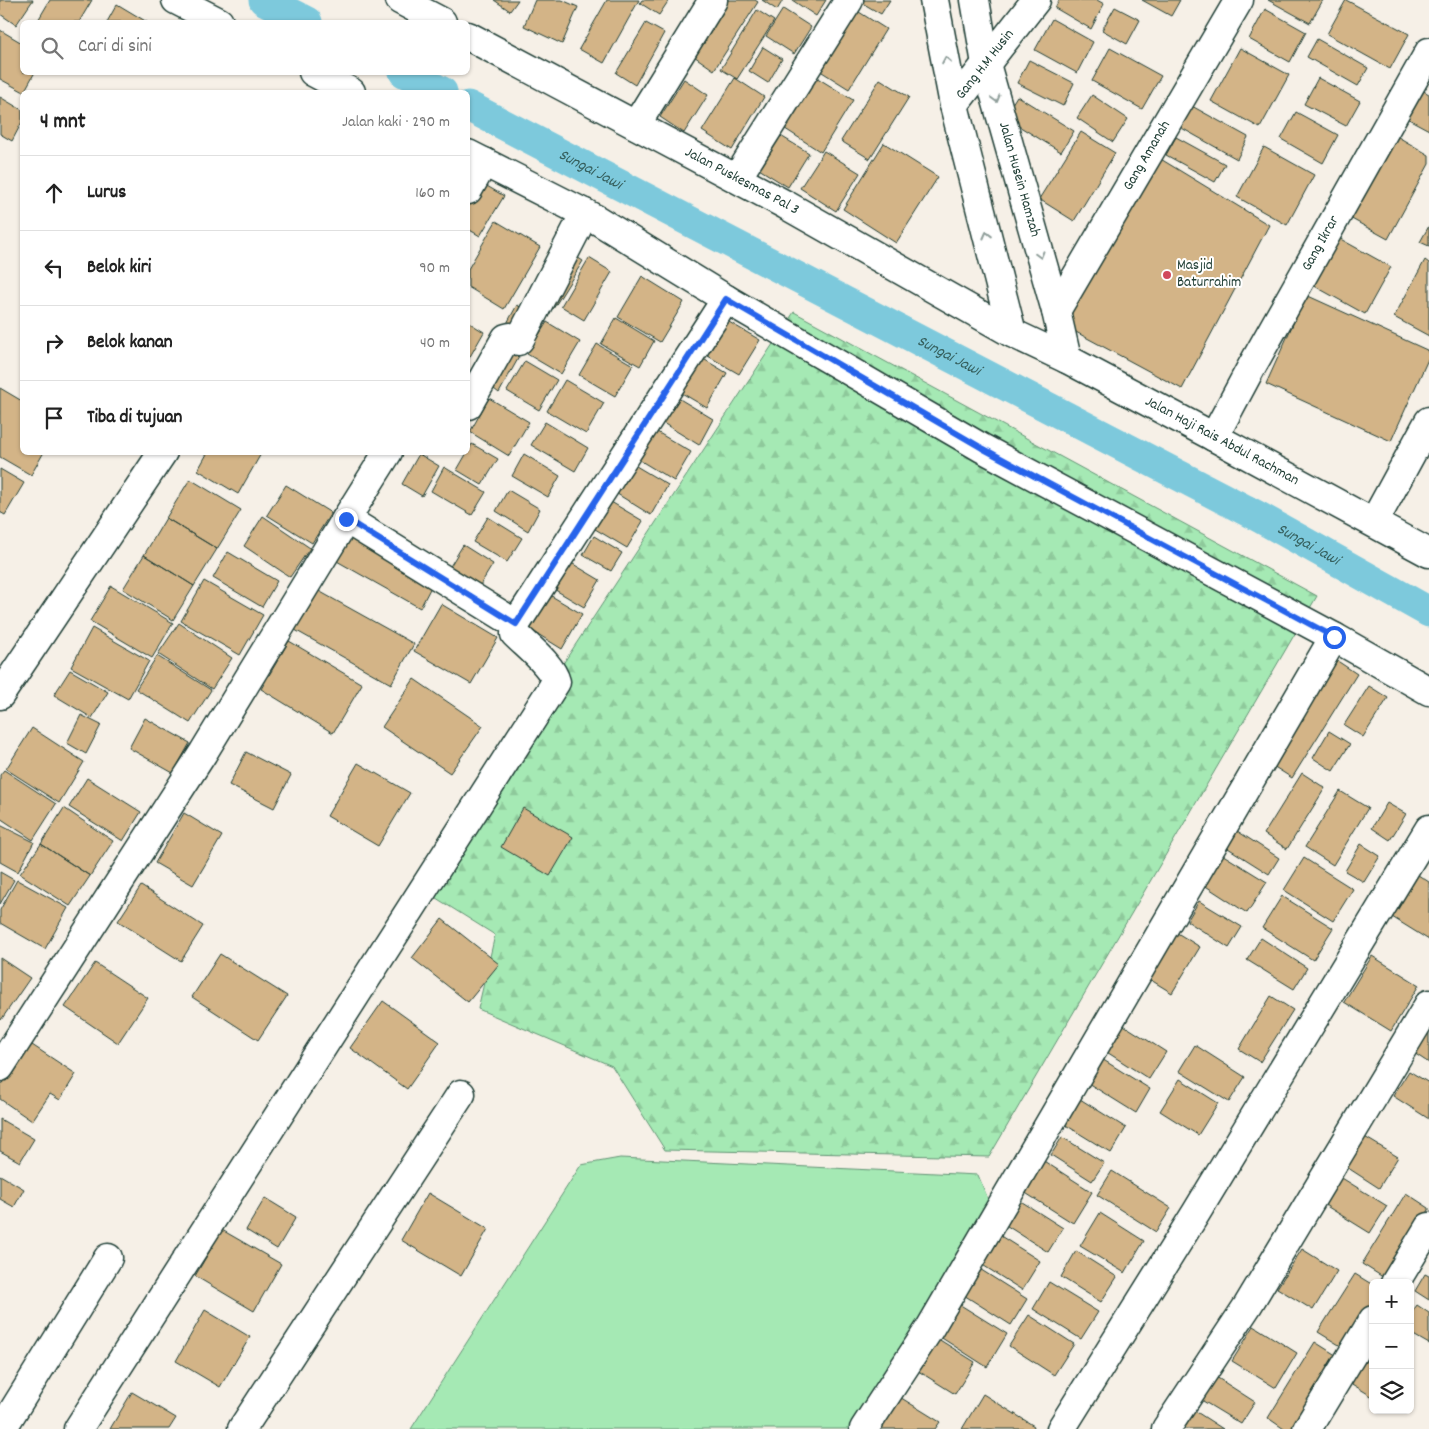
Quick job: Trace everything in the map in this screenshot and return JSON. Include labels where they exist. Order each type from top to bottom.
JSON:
[{"type":"street","points":[[176,0],[215,20]]},
{"type":"street","points":[[400,0],[438,20]]},
{"type":"street","points":[[636,125],[713,0]]},
{"type":"street","points":[[737,178],[850,0]]},
{"type":"street","points":[[934,0],[954,106],[1012,333]]},
{"type":"street","name":"Jalan Husein Hamzah","points":[[975,0],[986,64],[1056,311],[1067,359]]},
{"type":"street","name":"Gang H.M Husin","points":[[954,106],[1036,0]]},
{"type":"street","name":"Gang Amanah","points":[[1056,311],[1239,0]]},
{"type":"street","name":"Jalan Puskesmas Pal 3","points":[[470,37],[737,178],[1012,333]]},
{"type":"street","name":"Gang Ikrar","points":[[1214,437],[1429,52]]},
{"type":"street","points":[[319,75],[347,90]]},
{"type":"street","points":[[470,182],[476,158],[585,213],[726,299],[982,448],[1429,690]]},
{"type":"street","points":[[470,401],[506,338],[510,337],[516,341],[520,340],[585,213]]},
{"type":"street","points":[[78,1429],[556,682],[555,674],[515,634],[516,624],[726,299]]},
{"type":"street","name":"Jalan Haji Rais Abdul Rachman","points":[[1012,333],[1067,359],[1429,553]]},
{"type":"street","points":[[1374,522],[1429,421]]},
{"type":"street","points":[[3,686],[161,455]]},
{"type":"street","points":[[0,1067],[203,753],[386,455]]},
{"type":"street","points":[[346,519],[516,624]]},
{"type":"street","points":[[864,1429],[935,1319],[1334,637]]},
{"type":"street","points":[[1061,1429],[1196,1213],[1429,829]]},
{"type":"street","points":[[1166,1429],[1248,1305],[1429,1004]]},
{"type":"street","points":[[242,1429],[461,1094]]},
{"type":"street","points":[[1397,1279],[1429,1227]]},
{"type":"street","points":[[2,1429],[108,1258]]},
{"type":"street","points":[[1307,1429],[1371,1324]]},
{"type":"green space","points":[[794,312],[1317,596],[989,1157],[665,1150],[612,1066],[478,1009],[495,935],[417,886]]},
{"type":"green space","points":[[620,1158],[978,1175],[993,1211],[854,1429],[411,1429],[581,1165]]},
{"type":"building","points":[[0,0],[33,0],[16,25],[0,14]]},
{"type":"building","points":[[50,0],[92,0],[80,20],[38,20]]},
{"type":"building","points":[[494,0],[518,0],[510,11]]},
{"type":"building","points":[[535,0],[562,0],[578,7],[562,44],[524,26]]},
{"type":"building","points":[[607,0],[639,0],[604,63],[579,49]]},
{"type":"building","points":[[642,0],[669,0],[659,15],[640,3]]},
{"type":"building","points":[[721,0],[755,0],[758,2],[714,70],[688,52]]},
{"type":"building","points":[[762,0],[783,0],[777,10]]},
{"type":"building","points":[[792,0],[826,0],[816,16]]},
{"type":"building","points":[[857,0],[890,0],[881,14]]},
{"type":"building","points":[[1059,0],[1097,0],[1104,4],[1091,29],[1055,8]]},
{"type":"building","points":[[1142,0],[1180,0],[1171,16]]},
{"type":"building","points":[[1268,0],[1323,0],[1310,23]]},
{"type":"building","points":[[1346,0],[1409,34],[1390,69],[1327,34]]},
{"type":"building","points":[[117,4],[144,20],[108,20]]},
{"type":"building","points":[[851,7],[886,29],[849,89],[814,67]]},
{"type":"building","points":[[1115,7],[1140,20],[1127,44],[1102,30]]},
{"type":"building","points":[[783,9],[811,27],[794,54],[766,36]]},
{"type":"building","points":[[1265,9],[1306,32],[1290,62],[1249,39]]},
{"type":"building","points":[[757,10],[774,21],[737,79],[721,69]]},
{"type":"building","points":[[1052,19],[1093,42],[1077,73],[1035,50]]},
{"type":"building","points":[[646,23],[664,33],[635,85],[616,73]]},
{"type":"building","points":[[0,30],[20,42],[20,75],[33,75],[25,90],[20,90],[0,79]]},
{"type":"building","points":[[1317,39],[1368,68],[1358,86],[1307,57]]},
{"type":"building","points":[[763,47],[782,59],[768,83],[749,71]]},
{"type":"building","points":[[1110,48],[1161,76],[1142,109],[1092,81]]},
{"type":"building","points":[[1240,48],[1289,75],[1260,128],[1211,101]]},
{"type":"building","points":[[1029,60],[1074,83],[1063,106],[1017,83]]},
{"type":"building","points":[[811,74],[853,100],[821,152],[779,125]]},
{"type":"building","points":[[735,78],[764,97],[732,150],[702,131]]},
{"type":"building","points":[[1318,78],[1360,101],[1346,126],[1304,104]]},
{"type":"building","points":[[684,79],[708,95],[684,133],[660,117]]},
{"type":"building","points":[[880,79],[909,97],[870,159],[841,141]]},
{"type":"building","points":[[1418,88],[1429,94],[1429,130],[1403,116]]},
{"type":"building","points":[[1092,95],[1128,119],[1113,142],[1077,118]]},
{"type":"building","points":[[1017,96],[1074,131],[1061,152],[1004,117]]},
{"type":"building","points":[[0,97],[20,109],[20,126],[12,141],[0,134]]},
{"type":"building","points":[[1190,105],[1248,137],[1237,159],[1178,126]]},
{"type":"building","points":[[1296,112],[1338,135],[1323,163],[1281,139]]},
{"type":"building","points":[[774,132],[809,153],[788,187],[754,166]]},
{"type":"building","points":[[1081,132],[1115,153],[1074,221],[1039,199]]},
{"type":"building","points":[[1393,134],[1429,155],[1429,164],[1388,239],[1348,217]]},
{"type":"building","points":[[1176,137],[1225,164],[1215,182],[1166,155]]},
{"type":"building","points":[[884,143],[938,177],[896,243],[843,209]]},
{"type":"building","points":[[1264,147],[1314,175],[1287,225],[1237,197]]},
{"type":"building","points":[[824,151],[860,173],[836,211],[800,188]]},
{"type":"building","name":"Masjid Baturrahim","points":[[1159,158],[1269,225],[1182,389],[1061,324]]},
{"type":"building","points":[[480,182],[504,196],[480,236],[470,230],[470,200]]},
{"type":"building","points":[[496,221],[540,247],[504,309],[470,288],[470,266]]},
{"type":"building","points":[[1429,226],[1429,246],[1420,242]]},
{"type":"building","points":[[1335,236],[1391,267],[1365,314],[1309,283]]},
{"type":"building","points":[[572,254],[583,261],[553,309],[542,303]]},
{"type":"building","points":[[589,258],[612,272],[584,320],[561,306]]},
{"type":"building","points":[[1425,260],[1429,263],[1429,336],[1394,317]]},
{"type":"building","points":[[642,276],[684,302],[660,342],[618,317]]},
{"type":"building","points":[[1306,295],[1429,351],[1429,357],[1391,441],[1266,384]]},
{"type":"building","points":[[517,305],[527,311],[517,332],[505,327]]},
{"type":"building","points":[[616,318],[654,341],[640,366],[601,344]]},
{"type":"building","points":[[722,318],[760,340],[739,374],[701,352]]},
{"type":"building","points":[[547,322],[580,342],[561,374],[527,354]]},
{"type":"building","points":[[470,323],[484,332],[470,356]]},
{"type":"building","points":[[597,344],[633,365],[615,396],[579,375]]},
{"type":"building","points":[[509,353],[519,357],[499,393],[489,385]]},
{"type":"building","points":[[695,354],[727,373],[707,408],[675,389]]},
{"type":"building","points":[[525,361],[557,380],[539,410],[507,391]]},
{"type":"building","points":[[565,380],[604,403],[586,434],[547,411]]},
{"type":"building","points":[[0,388],[20,400],[20,455],[42,455],[31,475],[0,457]]},
{"type":"building","points":[[673,395],[713,419],[699,445],[658,420]]},
{"type":"building","points":[[489,398],[529,422],[509,456],[470,432]]},
{"type":"building","points":[[545,422],[588,448],[575,471],[531,445]]},
{"type":"building","points":[[652,429],[691,452],[674,481],[636,458]]},
{"type":"building","points":[[472,444],[498,459],[482,485],[457,470],[466,455],[470,455]]},
{"type":"building","points":[[524,454],[560,476],[548,497],[512,476]]},
{"type":"building","points":[[206,455],[260,455],[238,494],[198,470]]},
{"type":"building","points":[[418,455],[439,466],[422,496],[402,484]]},
{"type":"building","points":[[631,463],[668,485],[651,515],[614,492]]},
{"type":"building","points":[[444,467],[486,492],[472,515],[431,491]]},
{"type":"building","points":[[0,469],[24,483],[5,515],[0,512]]},
{"type":"building","points":[[190,479],[241,510],[217,549],[166,518]]},
{"type":"building","points":[[286,485],[331,513],[312,543],[267,515]]},
{"type":"building","points":[[508,490],[540,509],[528,531],[496,511]]},
{"type":"building","points":[[606,499],[643,521],[627,548],[590,526]]},
{"type":"building","points":[[263,516],[310,548],[290,577],[244,546]]},
{"type":"building","points":[[488,517],[522,538],[507,562],[473,542]]},
{"type":"building","points":[[166,518],[217,549],[194,586],[144,555]]},
{"type":"building","points":[[353,533],[433,583],[420,608],[335,560]]},
{"type":"building","points":[[594,536],[622,553],[611,571],[583,555]]},
{"type":"building","points":[[463,545],[493,564],[474,595],[443,578]]},
{"type":"building","points":[[228,552],[277,581],[262,607],[213,578]]},
{"type":"building","points":[[144,555],[194,586],[173,620],[123,589]]},
{"type":"building","points":[[568,561],[600,580],[584,607],[552,588]]},
{"type":"building","points":[[204,581],[263,615],[240,655],[181,621]]},
{"type":"building","points":[[111,586],[173,623],[152,658],[90,621]]},
{"type":"building","points":[[317,590],[414,644],[391,684],[295,630]]},
{"type":"building","points":[[548,594],[582,614],[562,649],[528,628]]},
{"type":"building","points":[[441,604],[498,638],[471,684],[414,651]]},
{"type":"building","points":[[179,623],[232,658],[212,689],[158,654]]},
{"type":"building","points":[[92,628],[149,661],[128,699],[71,667]]},
{"type":"building","points":[[289,641],[362,684],[333,733],[261,689]]},
{"type":"building","points":[[157,656],[211,690],[190,723],[136,689]]},
{"type":"building","points":[[1330,656],[1357,674],[1292,778],[1265,761]]},
{"type":"building","points":[[70,670],[108,692],[92,718],[54,695]]},
{"type":"building","points":[[414,679],[483,726],[450,773],[382,727]]},
{"type":"building","points":[[1369,686],[1388,698],[1363,737],[1344,725]]},
{"type":"building","points":[[81,715],[101,725],[86,754],[67,743]]},
{"type":"building","points":[[145,718],[190,743],[173,773],[129,748]]},
{"type":"building","points":[[32,728],[84,762],[59,803],[6,769]]},
{"type":"building","points":[[1329,731],[1350,744],[1333,771],[1313,758]]},
{"type":"building","points":[[246,752],[291,775],[274,808],[229,785]]},
{"type":"building","points":[[358,763],[410,793],[378,846],[327,816]]},
{"type":"building","points":[[4,770],[56,804],[33,840],[0,818],[0,775]]},
{"type":"building","points":[[1302,773],[1325,788],[1287,849],[1264,834]]},
{"type":"building","points":[[87,778],[141,812],[123,841],[69,807]]},
{"type":"building","points":[[1340,791],[1368,808],[1333,865],[1305,847]]},
{"type":"building","points":[[1387,803],[1406,814],[1390,840],[1372,828]]},
{"type":"building","points":[[64,808],[113,841],[90,876],[41,844]]},
{"type":"building","points":[[523,808],[573,837],[550,876],[501,847]]},
{"type":"building","points":[[184,813],[222,836],[193,885],[155,863]]},
{"type":"building","points":[[0,825],[34,842],[18,872],[0,862]]},
{"type":"building","points":[[1231,827],[1279,858],[1269,874],[1220,843]]},
{"type":"building","points":[[41,844],[90,876],[70,906],[20,874]]},
{"type":"building","points":[[1361,844],[1380,856],[1364,882],[1345,871]]},
{"type":"building","points":[[1220,853],[1267,882],[1247,913],[1201,883]]},
{"type":"building","points":[[1304,858],[1353,889],[1333,921],[1284,890]]},
{"type":"building","points":[[0,872],[14,880],[0,904]]},
{"type":"building","points":[[1418,875],[1429,882],[1429,940],[1392,917]]},
{"type":"building","points":[[17,880],[68,908],[45,949],[0,923],[0,910]]},
{"type":"building","points":[[141,886],[203,926],[181,961],[118,921]]},
{"type":"building","points":[[1282,896],[1333,928],[1313,960],[1262,928]]},
{"type":"building","points":[[1199,901],[1242,927],[1229,948],[1187,921]]},
{"type":"building","points":[[442,919],[499,964],[468,1002],[412,958]]},
{"type":"building","points":[[1174,931],[1200,947],[1172,993],[1146,977]]},
{"type":"building","points":[[1261,938],[1307,968],[1294,989],[1247,960]]},
{"type":"building","points":[[220,954],[287,996],[258,1040],[192,997]]},
{"type":"building","points":[[1372,956],[1419,985],[1391,1031],[1344,1002]]},
{"type":"building","points":[[0,958],[30,978],[1,1020],[0,1019]]},
{"type":"building","points":[[95,963],[148,998],[118,1043],[65,1007]]},
{"type":"building","points":[[1271,996],[1293,1010],[1260,1062],[1239,1049]]},
{"type":"building","points":[[383,1001],[440,1042],[407,1089],[350,1048]]},
{"type":"building","points":[[1119,1022],[1166,1052],[1149,1079],[1102,1049]]},
{"type":"building","points":[[1429,1030],[1429,1063],[1414,1053]]},
{"type":"building","points":[[29,1043],[76,1074],[60,1100],[50,1094],[32,1121],[0,1099],[0,1086]]},
{"type":"building","points":[[1195,1045],[1245,1077],[1229,1102],[1179,1071]]},
{"type":"building","points":[[1097,1056],[1150,1089],[1136,1113],[1083,1080]]},
{"type":"building","points":[[1409,1071],[1429,1083],[1429,1119],[1393,1096]]},
{"type":"building","points":[[1180,1079],[1218,1103],[1198,1135],[1160,1111]]},
{"type":"building","points":[[1080,1099],[1126,1128],[1111,1153],[1064,1124]]},
{"type":"building","points":[[0,1119],[34,1139],[20,1162],[0,1151]]},
{"type":"building","points":[[1363,1136],[1398,1157],[1379,1188],[1345,1166]]},
{"type":"building","points":[[1062,1137],[1104,1163],[1092,1181],[1051,1155]]},
{"type":"building","points":[[1036,1156],[1092,1192],[1073,1223],[1016,1187]]},
{"type":"building","points":[[1112,1171],[1171,1208],[1156,1232],[1097,1195]]},
{"type":"building","points":[[0,1175],[24,1189],[14,1207],[0,1199]]},
{"type":"building","points":[[1337,1175],[1387,1206],[1370,1233],[1320,1202]]},
{"type":"building","points":[[428,1193],[488,1229],[461,1276],[401,1240]]},
{"type":"building","points":[[1406,1193],[1429,1208],[1386,1279],[1362,1264]]},
{"type":"building","points":[[265,1198],[296,1217],[277,1249],[246,1230]]},
{"type":"building","points":[[1019,1200],[1063,1228],[1048,1252],[1004,1224]]},
{"type":"building","points":[[1100,1213],[1144,1241],[1125,1273],[1080,1246]]},
{"type":"building","points":[[222,1230],[281,1264],[254,1311],[195,1276]]},
{"type":"building","points":[[999,1235],[1040,1261],[1022,1290],[981,1264]]},
{"type":"building","points":[[1302,1249],[1337,1271],[1313,1310],[1277,1288]]},
{"type":"building","points":[[1076,1251],[1117,1277],[1101,1302],[1061,1277]]},
{"type":"building","points":[[975,1266],[1027,1299],[1011,1325],[959,1292]]},
{"type":"building","points":[[1355,1274],[1369,1283],[1369,1308],[1344,1348],[1318,1332]]},
{"type":"building","points":[[1425,1274],[1429,1276],[1429,1300],[1415,1291]]},
{"type":"building","points":[[1049,1282],[1098,1312],[1081,1339],[1033,1309]]},
{"type":"building","points":[[954,1301],[1007,1334],[987,1367],[934,1333]]},
{"type":"building","points":[[1417,1305],[1429,1313],[1429,1344],[1414,1335],[1414,1309]]},
{"type":"building","points":[[205,1310],[250,1337],[220,1387],[176,1361]]},
{"type":"building","points":[[1029,1315],[1074,1344],[1054,1375],[1009,1346]]},
{"type":"building","points":[[1254,1326],[1297,1353],[1276,1388],[1232,1361]]},
{"type":"building","points":[[935,1337],[975,1362],[955,1394],[915,1369]]},
{"type":"building","points":[[1315,1342],[1342,1359],[1299,1429],[1284,1429],[1268,1418]]},
{"type":"building","points":[[1369,1343],[1369,1395],[1342,1378]]},
{"type":"building","points":[[1213,1375],[1255,1402],[1241,1424],[1198,1398]]},
{"type":"building","points":[[890,1391],[940,1422],[935,1429],[875,1429]]},
{"type":"building","points":[[132,1392],[176,1418],[169,1429],[110,1429]]},
{"type":"building","points":[[983,1394],[1034,1426],[1033,1429],[962,1429]]},
{"type":"building","points":[[1195,1411],[1223,1429],[1184,1429]]},
{"type":"waterway","name":"Sungai Jawi","points":[[264,0],[303,20]]},
{"type":"waterway","name":"Sungai Jawi","points":[[410,75],[438,90]]},
{"type":"waterway","name":"Sungai Jawi","points":[[470,107],[1259,517],[1429,612]]},
{"type":"place","name":"Masjid Baturrahim","points":[[1167,275]]},
{"type":"route","points":[[346,519],[516,624],[726,299],[982,448],[1334,637]]}]
